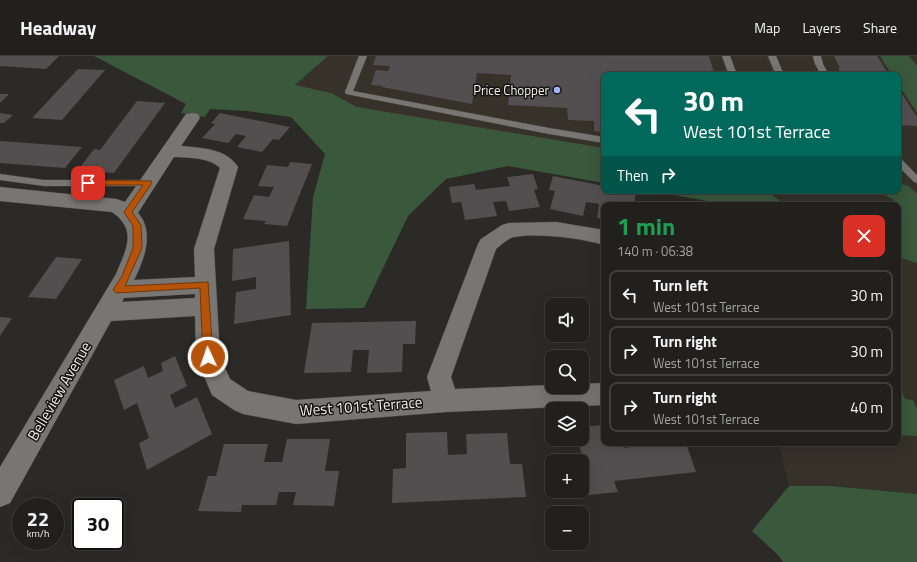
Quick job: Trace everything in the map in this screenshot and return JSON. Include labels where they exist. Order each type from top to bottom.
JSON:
[{"type":"street","points":[[128,212],[192,118]]},
{"type":"street","name":"West 101st Terrace","points":[[170,151],[210,156],[221,159],[229,167],[204,249],[208,357],[221,387],[243,402],[296,412],[446,401],[601,394]]},
{"type":"street","points":[[0,194],[101,203],[116,206],[128,212],[137,225],[137,248],[125,277],[117,290],[205,295]]},
{"type":"street","name":"West 101st Terrace","points":[[446,401],[439,378],[488,244],[509,230],[556,229],[601,237]]},
{"type":"street","name":"Belleview Avenue","points":[[0,493],[117,290]]},
{"type":"street","points":[[104,312],[205,295]]},
{"type":"lane","points":[[363,56],[349,92],[549,131],[601,140]]},
{"type":"lane","points":[[726,56],[732,72]]},
{"type":"lane","points":[[772,56],[779,72]]},
{"type":"lane","points":[[817,56],[823,72]]},
{"type":"lane","points":[[901,164],[917,180]]},
{"type":"lane","points":[[0,177],[44,182],[148,183]]},
{"type":"shaded area","points":[[328,56],[917,56],[917,499],[789,486],[780,446],[901,446],[901,202],[719,202],[718,194],[901,194],[901,72],[601,72],[601,155],[274,96],[295,85]]},
{"type":"green space","points":[[94,56],[328,56],[295,85],[331,93],[357,107],[601,148],[601,182],[508,166],[446,179],[408,216],[364,308],[306,309],[313,197],[325,154],[291,117],[247,111],[210,109],[205,117],[181,113],[186,104]]},
{"type":"green space","points":[[880,56],[909,56],[917,66],[917,113],[901,89],[901,72],[890,72]]},
{"type":"green space","points":[[901,184],[909,186],[917,194],[917,263],[901,258],[901,202],[894,202],[893,199],[882,194],[901,194]]},
{"type":"green space","points":[[668,194],[770,194],[782,202],[713,202]]},
{"type":"green space","points":[[901,390],[905,399],[913,400],[917,409],[917,436],[901,435]]},
{"type":"green space","points":[[789,486],[830,486],[917,494],[917,562],[783,562],[778,555],[752,531]]},
{"type":"building","points":[[0,56],[59,56],[46,69],[0,66]]},
{"type":"building","name":"Price Chopper","points":[[376,56],[709,56],[714,72],[601,72],[601,132],[594,131],[594,121],[568,120],[567,108],[508,105],[511,75],[477,73],[472,104],[382,87],[383,86],[371,85],[376,70],[388,71],[390,66],[373,65]]},
{"type":"building","points":[[834,56],[877,56],[887,72],[840,72],[838,68],[840,68]]},
{"type":"building","points":[[78,69],[105,70],[62,120],[32,118]]},
{"type":"building","points":[[901,93],[917,117],[917,126],[901,125]]},
{"type":"building","points":[[0,94],[9,94],[0,103]]},
{"type":"building","points":[[137,101],[165,103],[114,173],[78,170],[94,149],[100,150]]},
{"type":"building","points":[[0,113],[13,115],[4,123],[0,123]]},
{"type":"building","points":[[220,113],[290,127],[279,140],[273,139],[262,152],[237,147],[246,136],[236,134],[228,143],[202,138],[215,124],[211,123]]},
{"type":"building","points":[[0,141],[82,147],[65,168],[0,163]]},
{"type":"building","points":[[290,162],[312,164],[287,226],[264,224],[266,221],[243,219],[254,195],[269,197],[274,187],[258,186],[267,165],[288,167]]},
{"type":"building","points":[[533,174],[538,189],[534,190],[540,207],[509,211],[506,201],[493,202],[497,216],[465,220],[461,202],[452,203],[449,187],[474,184],[476,190],[510,186],[507,177]]},
{"type":"building","points":[[553,176],[601,185],[601,194],[636,194],[634,202],[601,202],[601,219],[597,218],[599,204],[586,202],[583,216],[550,209],[555,191],[549,190]]},
{"type":"building","points":[[289,241],[291,315],[234,324],[236,292],[256,289],[256,277],[232,281],[233,249]]},
{"type":"building","points":[[56,257],[82,259],[56,299],[28,297]]},
{"type":"building","points":[[0,317],[12,318],[0,336]]},
{"type":"building","points":[[416,321],[415,344],[403,344],[402,372],[367,373],[369,350],[353,350],[351,372],[304,373],[312,323]]},
{"type":"building","points":[[175,356],[187,386],[170,395],[175,408],[197,397],[212,434],[147,470],[139,443],[149,438],[137,403],[124,410],[114,380],[144,366],[148,378],[163,371],[161,363]]},
{"type":"building","points":[[601,425],[601,446],[624,446],[624,448],[641,446],[687,446],[696,472],[614,481],[618,492],[589,495],[589,454],[582,454],[580,446],[589,446],[589,426]]},
{"type":"building","points":[[447,432],[448,455],[467,454],[466,434],[507,433],[510,464],[522,464],[526,497],[392,503],[393,469],[406,468],[406,433]]},
{"type":"building","points":[[287,439],[330,439],[325,471],[339,471],[334,506],[293,505],[296,492],[279,492],[276,505],[242,505],[241,512],[198,511],[208,476],[216,476],[224,444],[268,444],[264,462],[282,462]]},
{"type":"place","name":"Price Chopper","points":[[557,90]]},
{"type":"route","points":[[88,183],[148,183],[128,212],[137,225],[137,248],[125,277],[117,290],[204,285],[208,357]]}]
